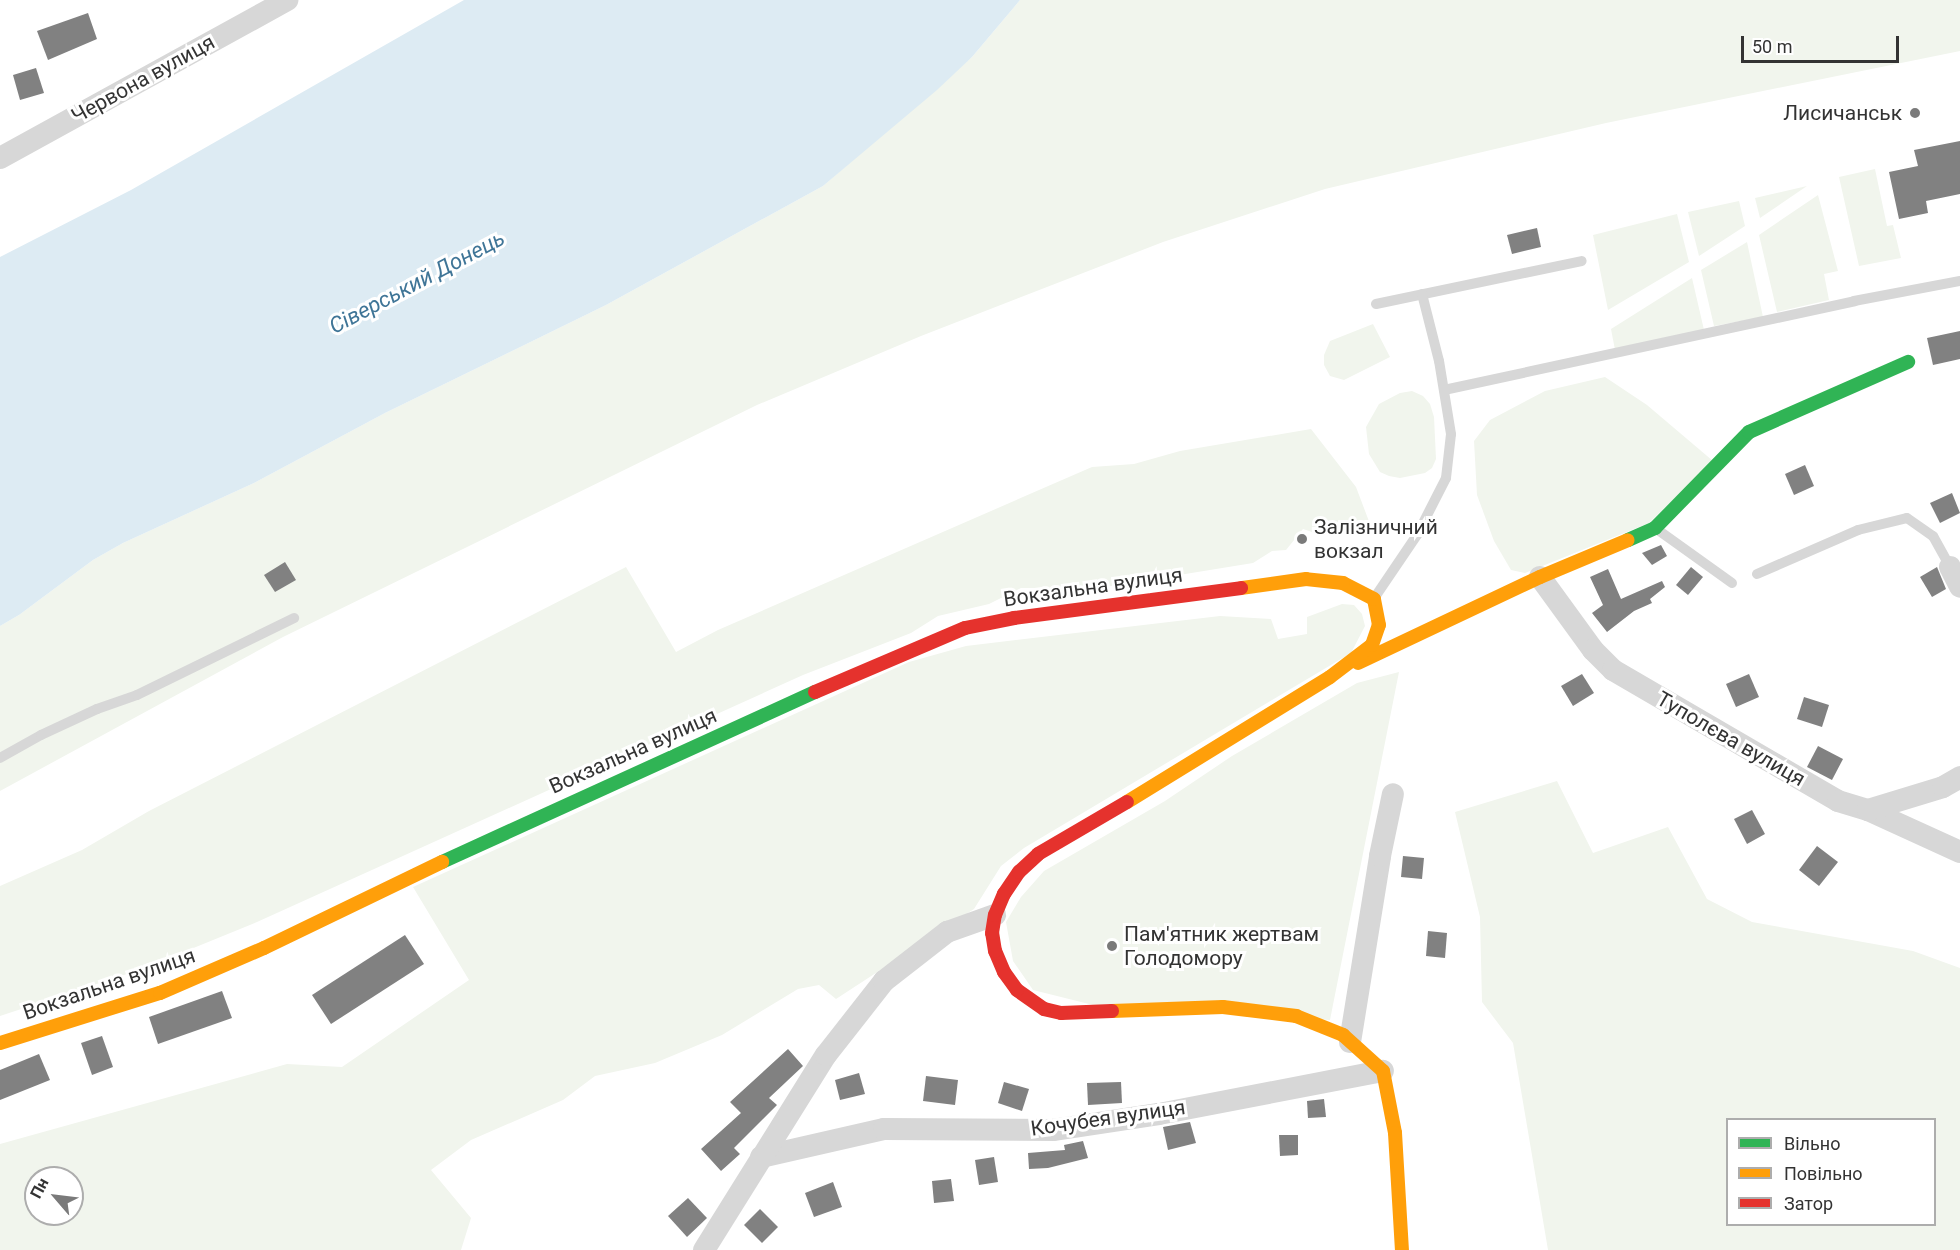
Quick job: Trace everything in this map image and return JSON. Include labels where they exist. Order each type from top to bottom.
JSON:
[{"type":"main road","points":[[1330,676],[1540,577],[1655,528],[1749,432],[1908,362]]},
{"type":"main road","name":"Вокзальна вулиця","points":[[0,1043],[160,993],[264,948],[517,826],[858,673],[965,628],[1014,618],[1306,579],[1343,583],[1374,599]]},
{"type":"main road","points":[[1374,599],[1379,625],[1372,645],[1330,676],[1195,762],[1038,854],[1019,872],[1004,894],[995,915],[994,942],[1004,972],[1017,990],[1044,1009],[1061,1013],[1223,1007],[1296,1016],[1343,1035],[1383,1071],[1395,1133],[1402,1250]]},
{"type":"street","name":"Червона вулиця","points":[[0,158],[287,0]]},
{"type":"street","name":"Туполєва вулиця","points":[[1540,577],[1593,650],[1612,670],[1838,801],[1868,810],[1960,852]]},
{"type":"street","points":[[1868,810],[1943,788],[1960,777]]},
{"type":"street","points":[[1350,1042],[1378,868],[1393,794]]},
{"type":"street","points":[[704,1250],[826,1055],[884,981],[947,932],[995,915]]},
{"type":"street","name":"Кочубея вулиця","points":[[761,1157],[884,1129],[1053,1130],[1159,1114],[1383,1071]]},
{"type":"lane","points":[[1376,304],[1582,261]]},
{"type":"lane","points":[[1444,390],[1854,301],[1960,281]]},
{"type":"lane","points":[[1374,599],[1417,535],[1446,478],[1451,434],[1444,390],[1422,294]]},
{"type":"lane","points":[[1757,574],[1858,530],[1907,518],[1933,536],[1955,577]]},
{"type":"lane","points":[[1655,528],[1732,583]]},
{"type":"lane","points":[[0,758],[41,735],[97,709],[137,695],[294,618]]},
{"type":"shaded area","points":[[1020,0],[1960,0],[1960,51],[1606,123],[1325,189],[1163,242],[921,336],[757,405],[283,637],[0,791],[0,626],[19,615],[93,560],[123,543],[254,483],[385,413],[606,305],[823,186],[972,57]]},
{"type":"shaded area","points":[[1875,169],[1887,226],[1893,225],[1901,258],[1859,266],[1839,177]]},
{"type":"shaded area","points":[[1807,186],[1760,218],[1755,198]]},
{"type":"shaded area","points":[[1818,195],[1838,271],[1824,274],[1829,300],[1777,312],[1759,235]]},
{"type":"shaded area","points":[[1739,201],[1745,226],[1699,256],[1688,212]]},
{"type":"shaded area","points":[[1677,214],[1689,262],[1608,310],[1593,235]]},
{"type":"shaded area","points":[[1747,242],[1763,317],[1714,326],[1701,270]]},
{"type":"shaded area","points":[[1692,278],[1704,330],[1615,350],[1611,329]]},
{"type":"shaded area","points":[[1373,324],[1390,357],[1344,380],[1330,376],[1324,365],[1324,355],[1330,341]]},
{"type":"shaded area","points":[[1605,377],[1647,405],[1713,461],[1649,523],[1525,573],[1511,570],[1494,541],[1477,495],[1474,441],[1490,420],[1545,391]]},
{"type":"shaded area","points":[[1412,391],[1423,396],[1430,404],[1434,417],[1436,459],[1432,468],[1425,473],[1400,478],[1389,476],[1380,472],[1369,454],[1366,427],[1379,404],[1400,393]]},
{"type":"shaded area","points":[[1311,429],[1356,487],[1370,524],[1315,533],[1303,529],[1286,550],[1272,551],[1253,563],[1056,595],[1038,588],[1021,588],[989,604],[938,616],[911,633],[803,675],[257,922],[142,969],[0,1016],[0,886],[82,850],[149,811],[626,567],[676,652],[718,630],[1092,467],[1134,464],[1180,451]]},
{"type":"shaded area","points":[[1342,604],[1354,605],[1362,614],[1365,626],[1351,653],[1024,848],[1001,866],[974,909],[836,999],[819,985],[798,989],[722,1035],[655,1063],[595,1076],[563,1100],[471,1140],[431,1170],[471,1218],[461,1250],[0,1250],[0,1144],[287,1064],[342,1067],[469,980],[413,887],[909,662],[966,646],[1220,616],[1271,619],[1278,639],[1307,634],[1307,617]]},
{"type":"shaded area","points":[[1399,672],[1330,1020],[1093,1005],[1033,990],[1013,961],[1006,922],[1021,897],[1044,871],[1165,801],[1232,756],[1357,683]]},
{"type":"shaded area","points":[[1557,781],[1593,853],[1668,827],[1707,899],[1752,922],[1913,951],[1960,968],[1960,1250],[1548,1250],[1513,1043],[1482,1002],[1480,917],[1455,812]]},
{"type":"water","name":"Сіверський Донець","points":[[464,0],[1020,0],[972,57],[937,90],[823,186],[606,305],[385,413],[254,483],[123,543],[93,560],[19,615],[0,626],[0,257],[131,190]]},
{"type":"building","points":[[88,13],[97,39],[48,60],[37,31]]},
{"type":"building","points":[[36,68],[44,93],[20,100],[13,75]]},
{"type":"building","points":[[1960,141],[1960,194],[1926,201],[1928,213],[1899,219],[1889,172],[1918,166],[1914,150]]},
{"type":"building","points":[[1537,228],[1541,247],[1512,254],[1507,235]]},
{"type":"building","points":[[1960,331],[1960,359],[1933,365],[1927,338]]},
{"type":"building","points":[[1805,465],[1814,486],[1794,495],[1785,474]]},
{"type":"building","points":[[1952,493],[1960,513],[1940,523],[1930,503]]},
{"type":"building","points":[[1661,545],[1667,556],[1652,565],[1642,553]]},
{"type":"building","points":[[285,562],[296,580],[275,592],[264,575]]},
{"type":"building","points":[[1691,567],[1703,577],[1688,595],[1676,585]]},
{"type":"building","points":[[1937,567],[1946,589],[1932,597],[1920,577]]},
{"type":"building","points":[[1608,569],[1621,599],[1662,581],[1665,587],[1650,599],[1652,603],[1634,611],[1607,632],[1592,613],[1603,605],[1590,577]]},
{"type":"building","points":[[1582,674],[1594,693],[1573,706],[1561,686]]},
{"type":"building","points":[[1749,674],[1759,697],[1736,707],[1726,684]]},
{"type":"building","points":[[1804,697],[1829,705],[1822,727],[1797,719]]},
{"type":"building","points":[[1818,746],[1843,759],[1832,780],[1807,767]]},
{"type":"building","points":[[1752,810],[1765,834],[1747,844],[1734,819]]},
{"type":"building","points":[[1817,846],[1838,862],[1819,886],[1799,870]]},
{"type":"building","points":[[1403,856],[1424,858],[1422,879],[1401,877]]},
{"type":"building","points":[[1428,931],[1447,933],[1445,958],[1426,956]]},
{"type":"building","points":[[405,935],[424,964],[331,1024],[312,995]]},
{"type":"building","points":[[222,991],[232,1018],[158,1044],[149,1017]]},
{"type":"building","points":[[102,1036],[113,1067],[92,1075],[81,1043]]},
{"type":"building","points":[[788,1049],[803,1066],[769,1098],[777,1105],[734,1148],[740,1154],[721,1171],[701,1149],[741,1113],[730,1102]]},
{"type":"building","points":[[39,1054],[50,1080],[0,1100],[0,1070]]},
{"type":"building","points":[[859,1073],[865,1094],[840,1100],[835,1080]]},
{"type":"building","points":[[926,1076],[958,1080],[955,1105],[923,1101]]},
{"type":"building","points":[[1004,1082],[1029,1089],[1022,1111],[998,1103]]},
{"type":"building","points":[[1121,1082],[1122,1103],[1088,1105],[1087,1083]]},
{"type":"building","points":[[1324,1099],[1326,1117],[1308,1118],[1307,1101]]},
{"type":"building","points":[[1190,1122],[1196,1143],[1168,1150],[1163,1127]]},
{"type":"building","points":[[1279,1135],[1298,1135],[1298,1155],[1280,1156]]},
{"type":"building","points":[[1083,1141],[1088,1158],[1048,1168],[1029,1169],[1028,1153],[1065,1150],[1064,1145]]},
{"type":"building","points":[[994,1157],[998,1182],[979,1185],[975,1160]]},
{"type":"building","points":[[951,1179],[954,1201],[934,1203],[932,1181]]},
{"type":"building","points":[[833,1182],[842,1207],[814,1217],[805,1193]]},
{"type":"building","points":[[688,1198],[707,1218],[687,1237],[668,1216]]},
{"type":"building","points":[[760,1209],[778,1227],[762,1243],[744,1225]]},
{"type":"traffic: fast","points":[[1628,540],[1655,528],[1749,432],[1908,362]]},
{"type":"traffic: fast","points":[[442,862],[815,692]]},
{"type":"traffic: slow","points":[[1358,663],[1540,577],[1628,540]]},
{"type":"traffic: slow","points":[[1127,802],[1330,677],[1372,645],[1379,625],[1374,599],[1343,583],[1306,579],[1241,588]]},
{"type":"traffic: slow","points":[[0,1043],[160,993],[264,948],[442,862]]},
{"type":"traffic: slow","points":[[1112,1011],[1223,1007],[1296,1016],[1343,1035],[1383,1071],[1395,1133],[1402,1250]]},
{"type":"traffic: jam","points":[[815,692],[965,628],[1014,618],[1241,588]]},
{"type":"traffic: jam","points":[[1112,1011],[1061,1013],[1044,1009],[1017,990],[1004,972],[995,951],[992,933],[995,915],[1004,894],[1019,872],[1038,854],[1127,802]]},
{"type":"place","name":"Лисичанськ","points":[[1915,113]]},
{"type":"place","name":"Залізничний вокзал","points":[[1302,539]]},
{"type":"place","name":"Пам'ятник жертвам Голодомору","points":[[1112,946]]}]
